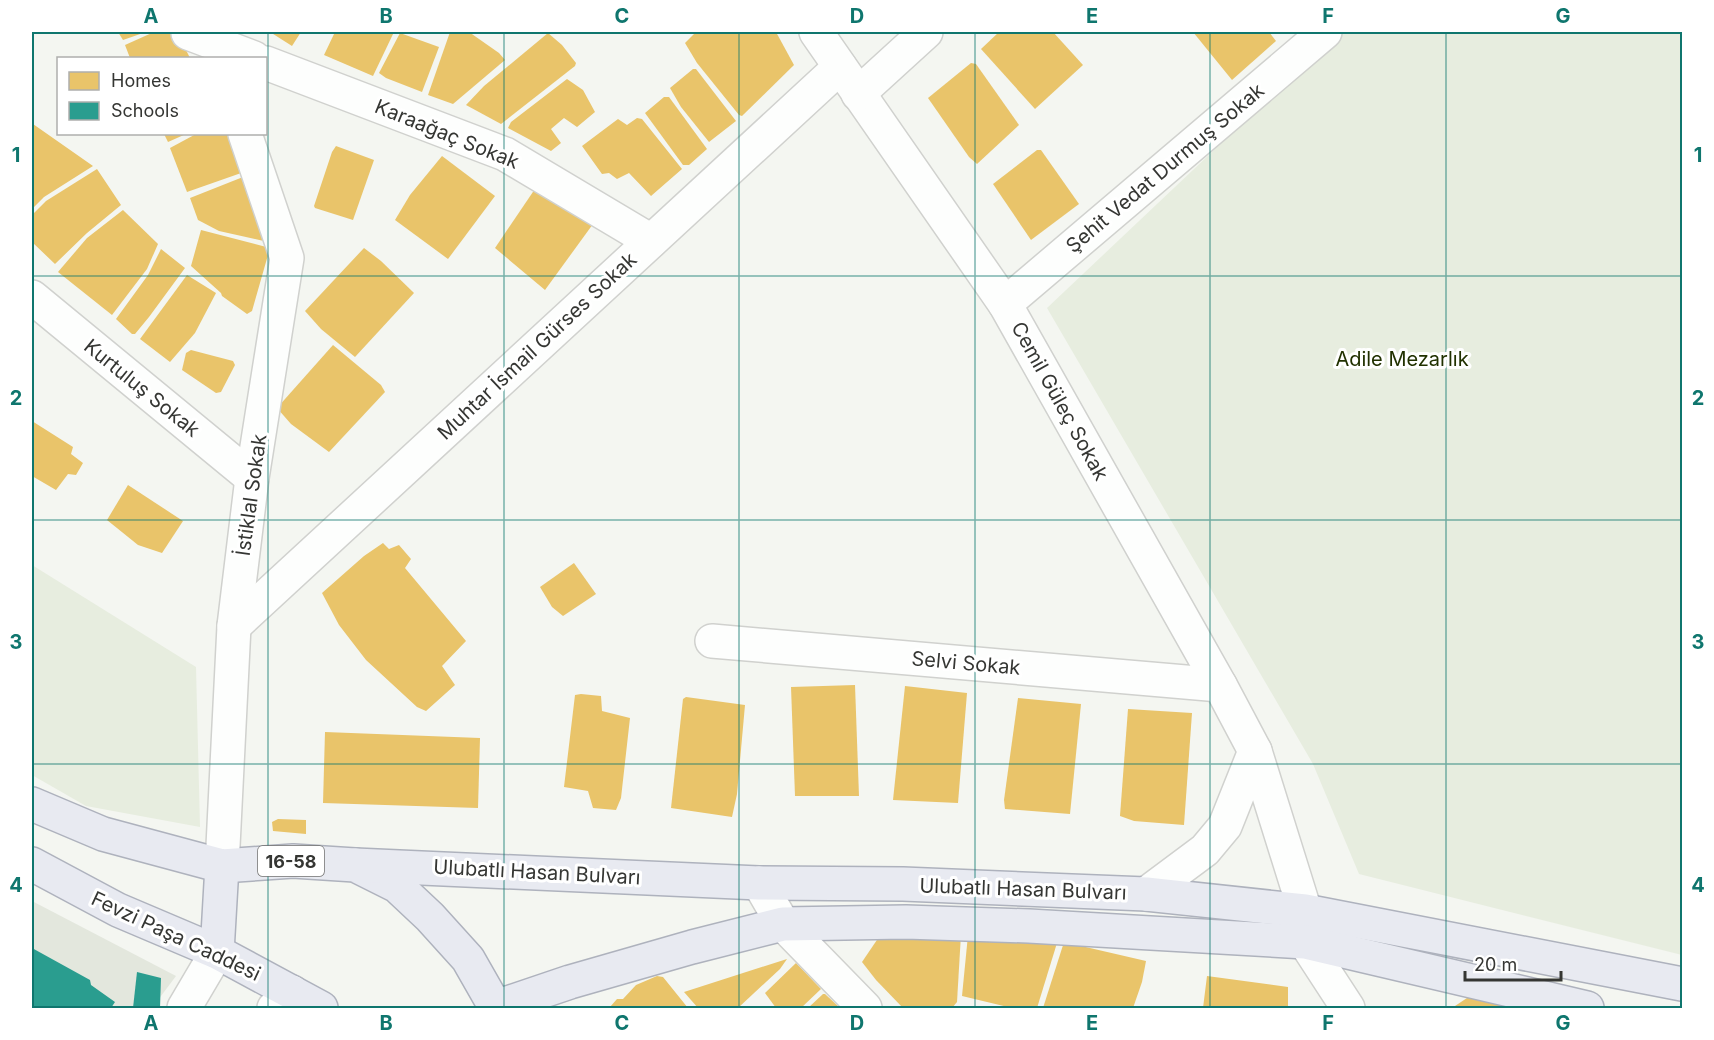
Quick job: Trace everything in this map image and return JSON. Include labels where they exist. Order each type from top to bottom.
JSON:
[{"type":"main road","name":"16-58","points":[[32,804],[104,834],[222,866],[293,861],[355,865],[396,886],[430,917],[468,959],[495,1008]]},
{"type":"main road","name":"Fevzi Paşa Caddesi","points":[[32,864],[118,910],[217,952],[283,1000],[321,1008]]},
{"type":"main road","name":"Ulubatlı Hasan Bulvarı","points":[[355,865],[759,884],[903,884],[1146,894],[1305,927],[1683,984]]},
{"type":"main road","points":[[217,952],[222,866]]},
{"type":"main road","name":"Ulubatlı Hasan Bulvarı","points":[[495,1008],[570,982],[783,924],[906,922],[1029,926],[1305,927],[1587,1008]]},
{"type":"street","name":"Cemil Güleç Sokak","points":[[816,32],[1005,304],[1220,686],[1255,751],[1305,927],[1348,1008]]},
{"type":"street","points":[[858,94],[926,32]]},
{"type":"street","name":"Şehit Vedat Durmuş Sokak","points":[[1005,304],[1325,32]]},
{"type":"street","points":[[193,41],[250,57]]},
{"type":"street","name":"Karaağaç Sokak","points":[[267,63],[505,154],[651,241]]},
{"type":"street","name":"Muhtar İsmail Gürses Sokak","points":[[234,626],[840,67]]},
{"type":"street","name":"İstiklal Sokak","points":[[222,866],[234,626],[252,478],[287,258],[245,135]]},
{"type":"street","name":"Kurtuluş Sokak","points":[[32,297],[252,478]]},
{"type":"street","name":"Selvi Sokak","points":[[712,641],[1220,686]]},
{"type":"street","points":[[1146,894],[1205,850],[1225,826],[1255,751]]},
{"type":"street","points":[[759,884],[783,924],[865,1008]]},
{"type":"street","points":[[184,1008],[217,952]]},
{"type":"shaded area","points":[[32,901],[176,976],[152,1008],[32,1008]]},
{"type":"green space","name":"Adile Mezarlık","points":[[1339,32],[1682,32],[1682,955],[1359,874],[1313,764],[1047,308]]},
{"type":"green space","points":[[32,565],[196,667],[200,827],[86,806],[32,775]]},
{"type":"building: Homes","points":[[118,32],[146,32],[123,40]]},
{"type":"building: Homes","points":[[154,32],[177,32],[190,57],[130,57],[125,45]]},
{"type":"building: Homes","points":[[270,32],[301,32],[292,46]]},
{"type":"building: Homes","points":[[335,32],[394,32],[373,76],[324,55]]},
{"type":"building: Homes","points":[[450,32],[469,32],[499,53],[505,60],[453,104],[428,95]]},
{"type":"building: Homes","points":[[696,32],[776,32],[794,65],[742,116],[739,115],[697,63],[685,43]]},
{"type":"building: Homes","points":[[999,32],[1053,32],[1083,65],[1035,109],[981,49]]},
{"type":"building: Homes","points":[[1193,32],[1269,32],[1276,41],[1232,80]]},
{"type":"building: Homes","points":[[400,33],[439,47],[422,92],[379,73]]},
{"type":"building: Homes","points":[[548,33],[562,45],[576,63],[575,66],[501,124],[466,105],[484,86]]},
{"type":"building: Homes","points":[[971,63],[976,64],[1019,125],[977,164],[969,157],[928,98]]},
{"type":"building: Homes","points":[[696,69],[736,121],[709,142],[681,107],[670,88]]},
{"type":"building: Homes","points":[[567,79],[583,90],[595,112],[577,127],[564,118],[551,129],[561,143],[551,151],[508,128],[511,122]]},
{"type":"building: Homes","points":[[664,97],[669,97],[707,149],[689,165],[683,165],[645,113]]},
{"type":"building: Homes","points":[[637,118],[642,119],[682,169],[651,196],[629,173],[617,179],[609,173],[602,174],[582,146],[618,119],[627,125]]},
{"type":"building: Homes","points":[[33,124],[93,166],[44,197],[32,209]]},
{"type":"building: Homes","points":[[164,135],[184,135],[168,142]]},
{"type":"building: Homes","points":[[194,135],[232,135],[244,172],[187,192],[170,148]]},
{"type":"building: Homes","points":[[336,146],[374,160],[353,220],[314,206]]},
{"type":"building: Homes","points":[[1037,150],[1041,150],[1079,204],[1031,240],[993,184]]},
{"type":"building: Homes","points":[[442,156],[495,196],[448,259],[395,220],[410,195]]},
{"type":"building: Homes","points":[[97,169],[121,205],[55,264],[32,242],[32,215],[46,201]]},
{"type":"building: Homes","points":[[243,177],[268,242],[219,231],[198,220],[190,198]]},
{"type":"building: Homes","points":[[539,183],[593,224],[545,290],[495,248]]},
{"type":"building: Homes","points":[[123,210],[158,244],[147,269],[112,315],[58,272],[87,238]]},
{"type":"building: Homes","points":[[201,230],[270,248],[252,311],[247,314],[222,296],[191,266]]},
{"type":"building: Homes","points":[[364,248],[414,293],[355,357],[321,329],[305,311]]},
{"type":"building: Homes","points":[[161,249],[185,268],[149,317],[135,334],[132,334],[116,319],[148,275]]},
{"type":"building: Homes","points":[[187,275],[216,293],[195,333],[170,362],[140,339]]},
{"type":"building: Homes","points":[[333,345],[381,385],[385,392],[329,452],[291,424],[277,408]]},
{"type":"building: Homes","points":[[191,350],[233,361],[235,365],[221,392],[216,393],[182,370],[186,353]]},
{"type":"building: Homes","points":[[32,421],[73,447],[71,454],[83,463],[76,475],[68,474],[56,490],[32,476]]},
{"type":"building: Homes","points":[[128,485],[183,521],[162,553],[138,545],[107,520]]},
{"type":"building: Homes","points":[[383,543],[389,549],[399,545],[411,559],[405,568],[466,641],[442,666],[455,685],[426,711],[417,707],[366,660],[339,625],[322,593],[364,556]]},
{"type":"building: Homes","points":[[574,563],[596,594],[563,616],[552,607],[540,587]]},
{"type":"building: Homes","points":[[855,685],[859,796],[795,796],[791,687]]},
{"type":"building: Homes","points":[[905,686],[967,693],[958,803],[893,800]]},
{"type":"building: Homes","points":[[575,695],[601,696],[602,711],[630,718],[621,798],[616,810],[593,808],[588,791],[564,787]]},
{"type":"building: Homes","points":[[686,697],[745,705],[737,794],[732,817],[671,808],[683,699]]},
{"type":"building: Homes","points":[[1018,698],[1081,704],[1070,814],[1005,809],[1004,800]]},
{"type":"building: Homes","points":[[1128,709],[1192,713],[1184,825],[1134,821],[1120,816]]},
{"type":"building: Homes","points":[[325,732],[480,738],[478,808],[323,803]]},
{"type":"building: Homes","points":[[278,819],[306,820],[306,834],[273,831],[272,822]]},
{"type":"building: Homes","points":[[883,931],[961,934],[957,1002],[952,1008],[903,1008],[876,980],[862,962]]},
{"type":"building: Homes","points":[[968,935],[1057,943],[1037,1008],[1012,1008],[962,996]]},
{"type":"building: Homes","points":[[1064,942],[1146,961],[1133,1008],[1043,1008]]},
{"type":"building: Homes","points":[[787,959],[780,969],[738,1008],[698,1008],[684,992]]},
{"type":"building: Homes","points":[[796,963],[821,989],[801,1008],[776,1008],[765,993]]},
{"type":"building: Homes","points":[[657,976],[663,977],[688,1008],[610,1007],[617,999],[623,999],[636,985]]},
{"type":"building: Homes","points":[[1207,976],[1288,987],[1288,1008],[1203,1008]]},
{"type":"building: Homes","points":[[825,994],[840,1008],[808,1008]]},
{"type":"building: Homes","points":[[1470,996],[1502,1005],[1500,1008],[1452,1008]]},
{"type":"building: Schools","points":[[32,948],[90,980],[91,985],[115,1002],[111,1008],[32,1008]]},
{"type":"building: Schools","points":[[137,972],[161,978],[160,1008],[133,1008]]}]
